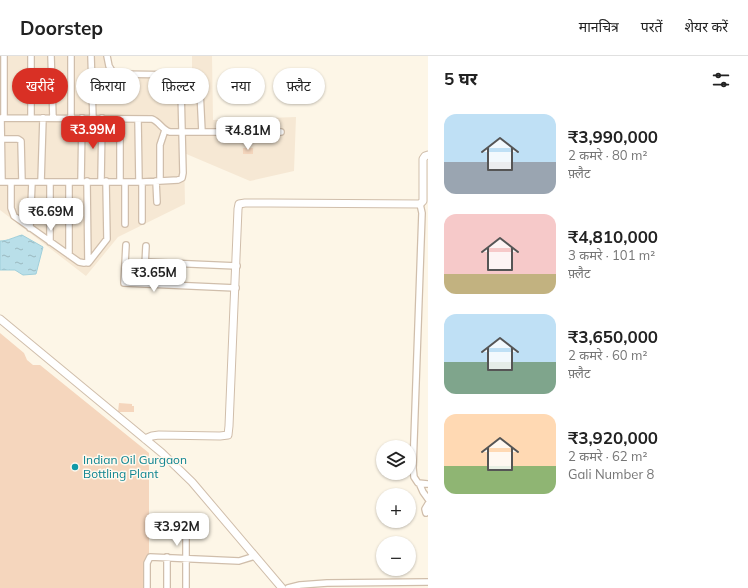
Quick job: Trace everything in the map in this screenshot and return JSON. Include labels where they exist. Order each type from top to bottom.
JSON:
[{"type":"street","points":[[4,56],[1,182],[176,181],[182,178],[183,173],[181,104]]},
{"type":"street","points":[[31,56],[31,118]]},
{"type":"street","points":[[51,56],[53,118]]},
{"type":"street","points":[[71,56],[71,118]]},
{"type":"street","points":[[91,56],[93,119]]},
{"type":"street","points":[[107,56],[108,66],[114,74],[148,74]]},
{"type":"street","points":[[201,104],[202,132]]},
{"type":"street","points":[[2,118],[138,119],[155,120],[165,130],[170,132],[281,132]]},
{"type":"street","points":[[41,182],[43,118]]},
{"type":"street","points":[[82,118],[88,263]]},
{"type":"street","points":[[88,263],[107,239],[102,118]]},
{"type":"street","points":[[120,119],[125,224]]},
{"type":"street","points":[[138,119],[142,221]]},
{"type":"street","points":[[157,202],[160,145],[165,130]]},
{"type":"street","points":[[1,139],[18,139],[21,141],[22,182]]},
{"type":"street","points":[[428,156],[425,156],[423,159],[423,201],[420,204],[421,220],[413,468],[414,477],[428,499]]},
{"type":"street","points":[[11,182],[11,208],[13,214],[30,228],[79,262],[88,263]]},
{"type":"street","points":[[30,228],[32,182]]},
{"type":"street","points":[[50,182],[50,242]]},
{"type":"street","points":[[69,182],[69,255]]},
{"type":"street","points":[[145,439],[160,434],[220,436],[228,434],[237,266],[238,206],[241,203],[420,204]]},
{"type":"street","points":[[126,245],[124,283],[236,288]]},
{"type":"street","points":[[144,284],[146,246]]},
{"type":"street","points":[[145,262],[237,266]]},
{"type":"street","points":[[0,319],[183,472],[282,588]]},
{"type":"street","points":[[419,483],[428,484]]},
{"type":"street","points":[[426,513],[425,509],[428,504]]},
{"type":"street","points":[[186,535],[186,588]]},
{"type":"street","points":[[148,588],[147,563],[148,558],[153,556],[239,561],[255,556]]},
{"type":"street","points":[[167,557],[167,588]]},
{"type":"street","points":[[288,588],[300,585],[332,583],[428,582]]},
{"type":"shaded area","points":[[0,56],[109,56],[110,68],[76,68],[76,104],[140,104],[140,75],[148,75],[148,104],[209,104],[209,68],[192,68],[192,56],[212,56],[213,120],[296,117],[294,171],[250,181],[184,153],[185,204],[118,237],[86,276],[0,210]]},
{"type":"water","points":[[22,235],[43,247],[36,274],[23,275],[15,270],[0,270],[0,241]]},
{"type":"building","points":[[243,148],[253,148],[253,154],[243,154]]},
{"type":"building","name":"Indian Oil Gurgaon Bottling Plant","points":[[0,333],[24,353],[27,360],[33,365],[40,365],[149,453],[149,588],[0,588]]},
{"type":"building","points":[[119,403],[132,404],[132,406],[134,406],[134,412],[118,412]]},
{"type":"place","name":"Indian Oil Gurgaon Bottling Plant","points":[[75,467]]}]
